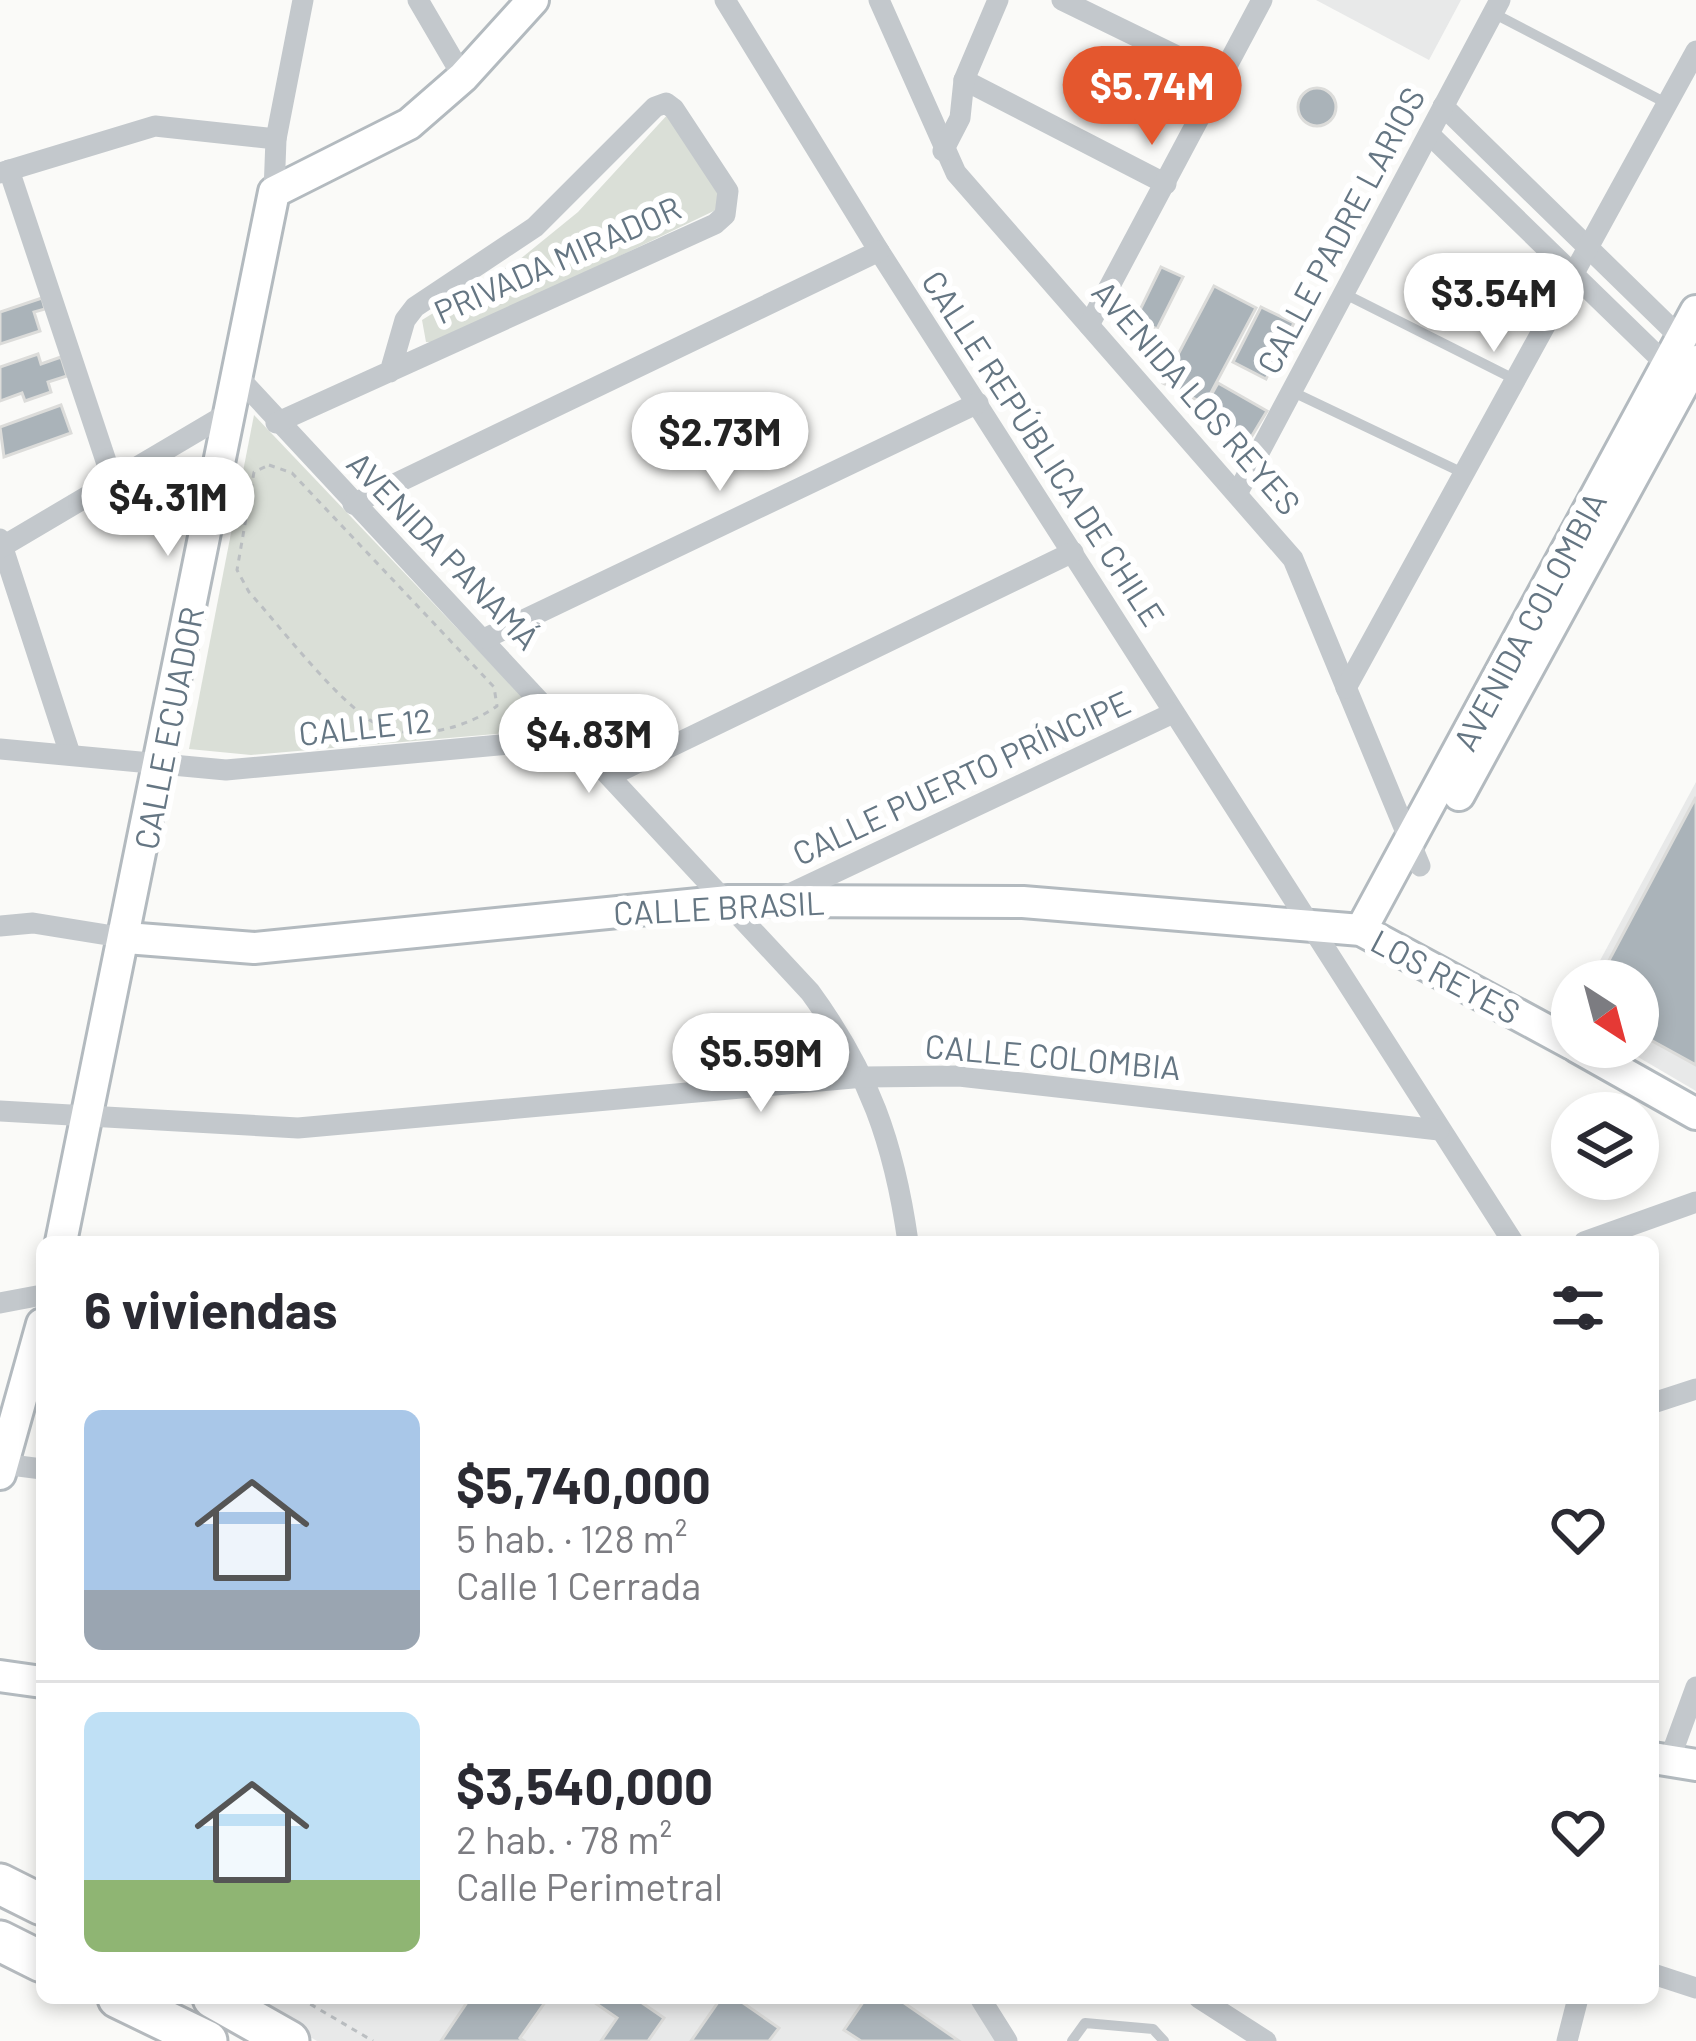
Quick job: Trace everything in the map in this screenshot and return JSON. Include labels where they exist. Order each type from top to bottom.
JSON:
[{"type":"highway","points":[[0,1884],[36,1902]]},
{"type":"highway","points":[[0,1941],[36,1958]]},
{"type":"highway","points":[[130,2004],[204,2040]]},
{"type":"highway","points":[[225,2004],[290,2041]]},
{"type":"main road","points":[[274,193],[398,132],[463,77],[533,0]]},
{"type":"main road","name":"CALLE ECUADOR","points":[[62,1236],[274,193]]},
{"type":"main road","name":"AVENIDA COLOMBIA","points":[[1370,933],[1687,352]]},
{"type":"main road","name":"CALLE BRASIL","points":[[126,938],[278,947],[777,900],[1023,902],[1314,928]]},
{"type":"main road","name":"LOS REYES","points":[[1314,928],[1370,933],[1551,1033]]},
{"type":"main road","name":"LOS REYES","points":[[1614,1068],[1696,1114]]},
{"type":"main road","points":[[1,1469],[36,1345]]},
{"type":"main road","points":[[0,1676],[36,1681]]},
{"type":"street","name":"CALLE ECUADOR","points":[[274,193],[276,139],[303,0]]},
{"type":"street","points":[[418,0],[463,77]]},
{"type":"street","name":"CALLE REPÚBLICA DE CHILE","points":[[725,0],[879,251],[1509,1236]]},
{"type":"street","name":"AVENIDA LOS REYES","points":[[879,0],[943,151],[967,186],[1238,492],[1303,577],[1414,855]]},
{"type":"street","points":[[943,151],[960,118],[964,80],[998,0]]},
{"type":"street","points":[[1062,0],[1222,78]]},
{"type":"street","points":[[1089,325],[1262,0]]},
{"type":"street","name":"CALLE PADRE LARIOS","points":[[1238,492],[1497,6]]},
{"type":"street","points":[[1346,688],[1696,51]]},
{"type":"street","points":[[964,80],[1166,184]]},
{"type":"street","name":"PRIVADA MIRADOR","points":[[276,423],[390,372],[725,215],[728,191],[674,109],[666,103],[656,107],[535,227],[415,307],[402,327],[390,372]]},
{"type":"street","points":[[1444,106],[1589,244],[1687,352]]},
{"type":"street","points":[[112,482],[5,172],[155,125],[276,139]]},
{"type":"street","points":[[1429,134],[1574,272],[1687,352]]},
{"type":"street","points":[[352,504],[879,251]]},
{"type":"street","name":"AVENIDA PANAMÁ","points":[[237,376],[352,504],[486,638],[810,992],[864,1077],[890,1140],[907,1236]]},
{"type":"street","points":[[486,638],[978,403]]},
{"type":"street","points":[[70,754],[1,545],[230,412]]},
{"type":"street","points":[[610,776],[1073,552]]},
{"type":"street","name":"CALLE PUERTO PRÍNCIPE","points":[[777,900],[1173,713]]},
{"type":"street","name":"CALLE 12","points":[[160,764],[226,770],[284,767],[575,738]]},
{"type":"street","points":[[0,749],[160,764]]},
{"type":"street","points":[[0,926],[33,923],[126,938]]},
{"type":"street","name":"CALLE COLOMBIA","points":[[0,1111],[298,1129],[864,1077],[974,1077],[1439,1130]]},
{"type":"street","points":[[1601,1236],[1696,1202]]},
{"type":"street","points":[[0,1303],[36,1296]]},
{"type":"street","points":[[1659,1401],[1696,1389]]},
{"type":"street","points":[[1,1469],[36,1469]]},
{"type":"street","points":[[1673,1762],[1696,1687]]},
{"type":"street","points":[[1659,1976],[1696,1988]]},
{"type":"street","points":[[984,2004],[1006,2041]]},
{"type":"street","points":[[1208,2004],[1266,2041]]},
{"type":"street","points":[[1567,2041],[1576,2004]]},
{"type":"lane","points":[[1497,6],[1667,104]]},
{"type":"lane","points":[[1344,293],[1514,379]]},
{"type":"lane","points":[[1292,391],[1463,473]]},
{"type":"lane","points":[[1072,2041],[1085,2023],[1154,2029],[1163,2041]]},
{"type":"path","points":[[282,466],[292,473],[494,686],[497,706],[476,722],[427,730],[382,728],[358,711],[250,592],[237,570],[237,551],[254,472],[282,466]]},
{"type":"path","points":[[309,2004],[373,2041]]},
{"type":"shaded area","points":[[1316,0],[1461,0],[1429,60]]},
{"type":"shaded area","points":[[669,113],[722,199],[718,209],[438,343],[426,342],[422,320],[519,260],[578,212]]},
{"type":"shaded area","points":[[254,415],[553,729],[251,755],[189,749]]},
{"type":"shaded area","points":[[1696,782],[1696,1091],[1657,1068],[1659,960],[1600,960]]},
{"type":"shaded area","points":[[253,2004],[971,2004],[998,2041],[317,2041]]},
{"type":"building","points":[[1317,88],[1330,94],[1336,107],[1330,120],[1317,126],[1304,120],[1298,107],[1304,94]]},
{"type":"building","points":[[1161,267],[1183,277],[1157,329],[1136,318]]},
{"type":"building","points":[[1214,286],[1256,308],[1205,404],[1163,383]]},
{"type":"building","points":[[42,298],[45,309],[34,312],[40,331],[0,344],[0,312]]},
{"type":"building","points":[[1261,307],[1294,323],[1266,379],[1233,362]]},
{"type":"building","points":[[38,354],[41,364],[61,357],[67,376],[48,382],[51,392],[25,401],[22,393],[0,401],[0,367]]},
{"type":"building","points":[[1218,383],[1267,411],[1250,439],[1201,413]]},
{"type":"building","points":[[61,405],[71,433],[4,457],[0,427]]},
{"type":"building","points":[[1696,797],[1696,1065],[1659,1045],[1659,960],[1609,960]]},
{"type":"building","points":[[466,2004],[544,2004],[520,2038],[524,2041],[441,2041]]},
{"type":"building","points":[[597,2004],[644,2004],[664,2018],[648,2041],[601,2041],[617,2018]]},
{"type":"building","points":[[717,2004],[745,2004],[779,2028],[769,2041],[691,2041]]},
{"type":"building","points":[[862,2004],[906,2004],[959,2041],[861,2041],[844,2030]]}]
